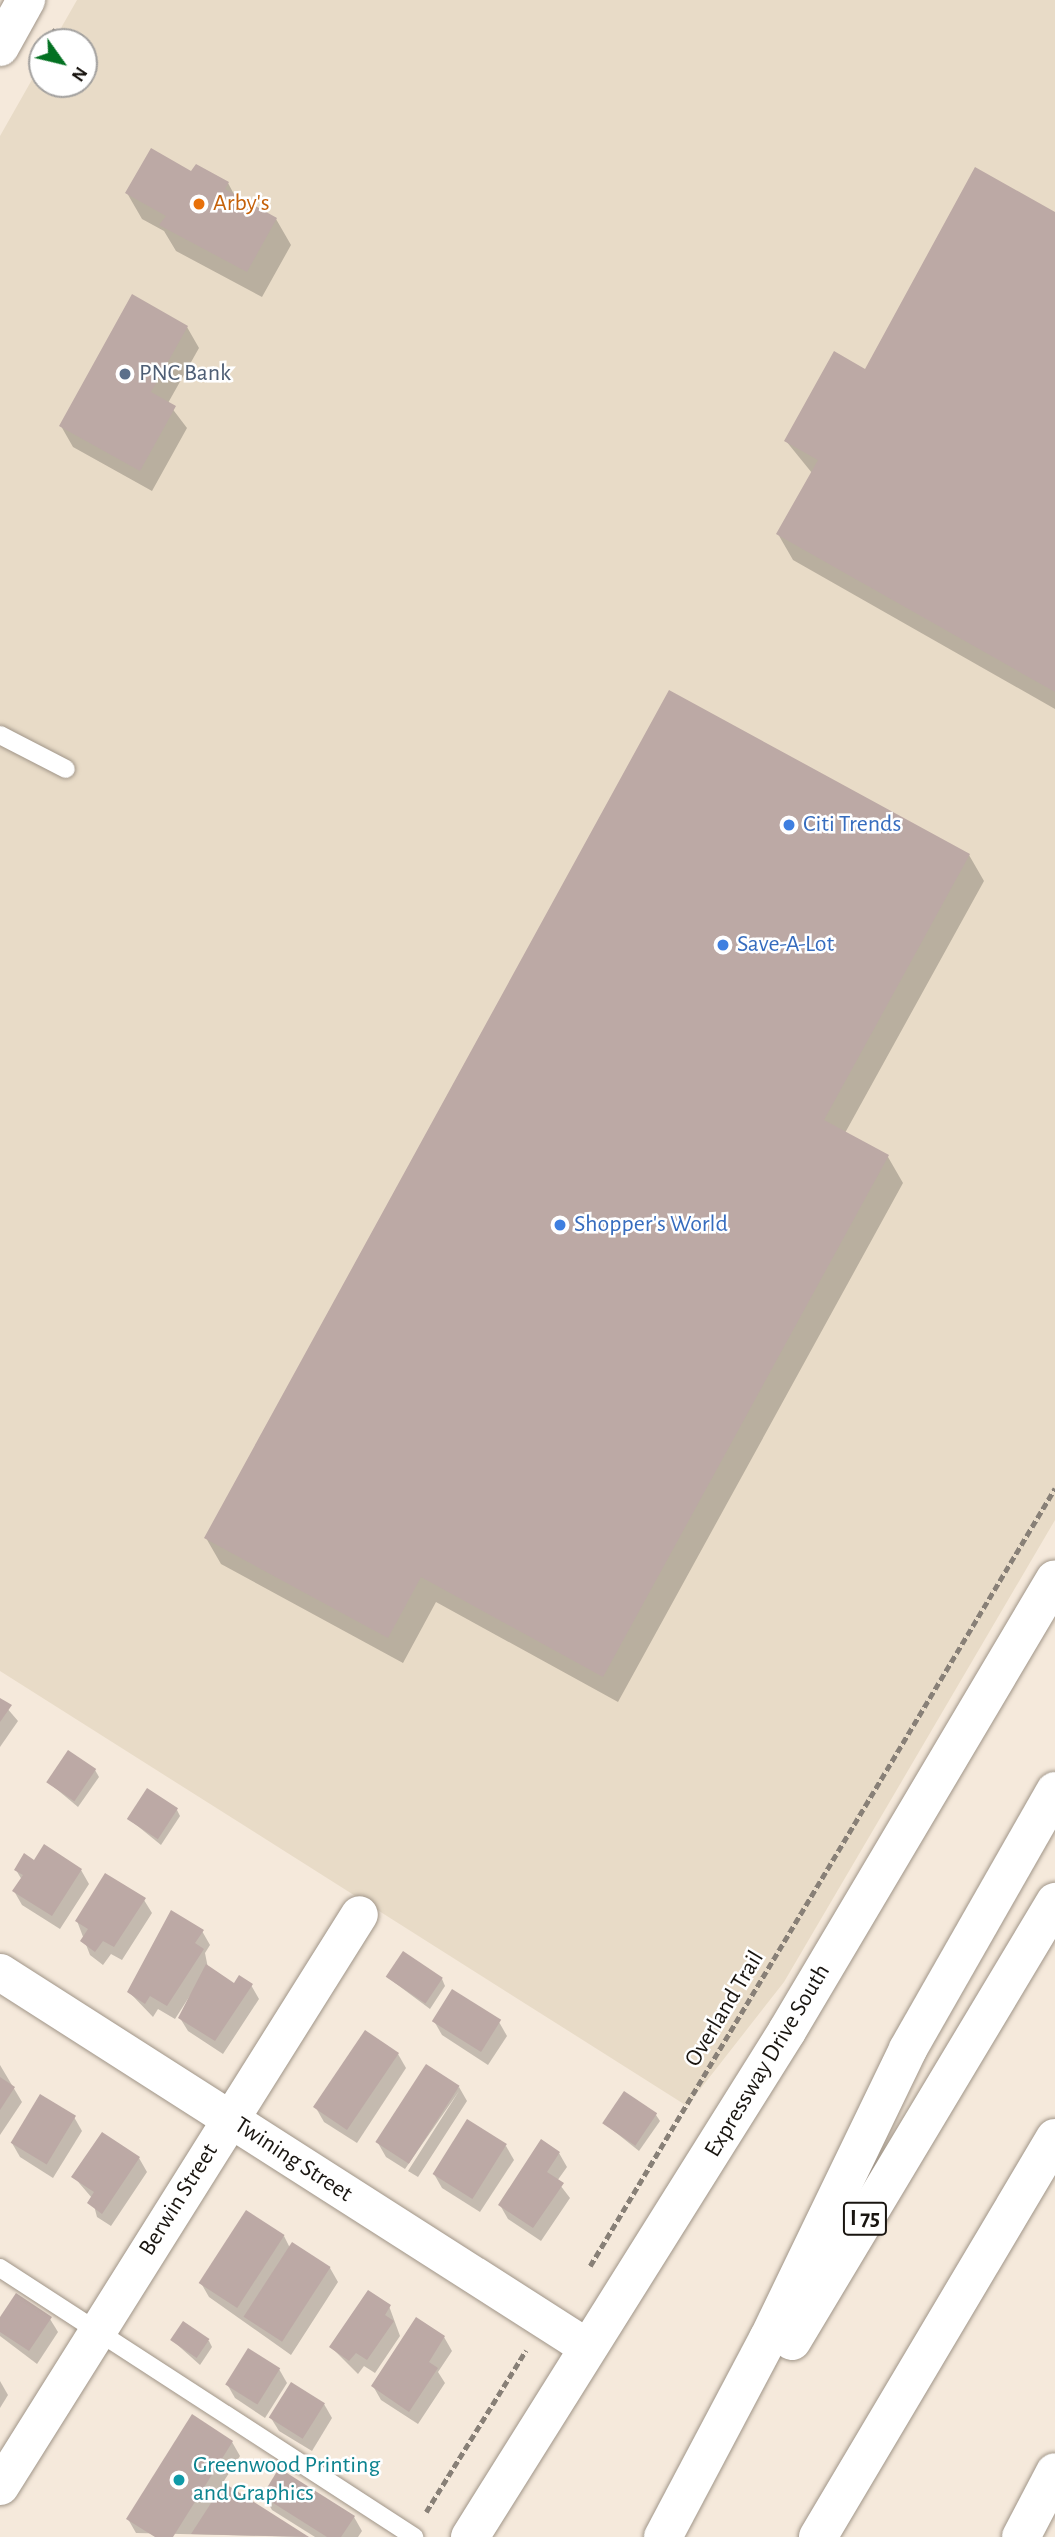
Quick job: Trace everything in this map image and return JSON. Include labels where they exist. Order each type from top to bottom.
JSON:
[{"type":"main road","points":[[0,47],[26,0]]},
{"type":"main road","name":"Expressway Drive South","points":[[470,2537],[787,2031],[1055,1578]]},
{"type":"main road","points":[[663,2537],[768,2339],[908,2049],[1055,1791]]},
{"type":"main road","name":"I 75","points":[[675,2537],[1055,1902]]},
{"type":"main road","points":[[818,2537],[1053,2143]]},
{"type":"main road","points":[[1021,2537],[1055,2472]]},
{"type":"street","name":"Berwin Street","points":[[0,2486],[359,1914]]},
{"type":"street","name":"Twining Street","points":[[0,1972],[587,2347]]},
{"type":"lane","points":[[0,735],[66,769]]},
{"type":"lane","points":[[0,2269],[413,2536]]},
{"type":"path","name":"Overland Trail","points":[[587,2272],[1055,1488]]},
{"type":"path","points":[[413,2536],[527,2349],[549,2323]]},
{"type":"shaded area","points":[[77,0],[1055,0],[1055,1520],[784,1982],[687,2106],[0,1671],[0,136],[28,87],[28,98],[98,98],[98,28],[61,28]]},
{"type":"building","name":"Arby's","points":[[151,148],[191,171],[196,164],[229,182],[225,189],[277,218],[247,272],[159,225],[166,216],[125,193]]},
{"type":"building","points":[[975,167],[1055,212],[1055,692],[776,534],[818,460],[784,441],[834,351],[865,369]]},
{"type":"building","name":"PNC Bank","points":[[132,294],[188,326],[151,392],[176,406],[140,471],[59,426]]},
{"type":"building","points":[[669,690],[970,854],[824,1120],[889,1155],[603,1677],[421,1577],[388,1638],[204,1538]]},
{"type":"building","points":[[0,1698],[12,1705],[0,1722]]},
{"type":"building","points":[[68,1750],[96,1769],[74,1801],[46,1782]]},
{"type":"building","points":[[147,1788],[178,1808],[158,1839],[127,1819]]},
{"type":"building","points":[[44,1844],[82,1869],[52,1916],[12,1891],[23,1875],[14,1870],[24,1853],[34,1860]]},
{"type":"building","points":[[105,1873],[146,1898],[114,1947],[103,1941],[95,1952],[80,1941],[88,1929],[75,1921]]},
{"type":"building","points":[[171,1910],[204,1930],[195,1943],[204,1949],[167,2006],[150,1996],[145,2004],[127,1992]]},
{"type":"building","points":[[403,1951],[443,1978],[425,2004],[386,1977]]},
{"type":"building","points":[[206,1964],[234,1983],[239,1975],[253,1984],[215,2041],[178,2018]]},
{"type":"building","points":[[452,1989],[501,2020],[481,2052],[432,2021]]},
{"type":"building","points":[[365,2030],[399,2053],[347,2130],[313,2107]]},
{"type":"building","points":[[426,2064],[460,2086],[409,2164],[375,2142]]},
{"type":"building","points":[[0,2077],[15,2087],[0,2110]]},
{"type":"building","points":[[624,2091],[657,2113],[635,2146],[602,2123]]},
{"type":"building","points":[[40,2094],[76,2116],[47,2164],[11,2143]]},
{"type":"building","points":[[467,2119],[507,2144],[472,2199],[433,2174]]},
{"type":"building","points":[[102,2132],[140,2157],[102,2214],[87,2203],[94,2192],[71,2177]]},
{"type":"building","points":[[541,2139],[560,2152],[547,2172],[564,2183],[533,2228],[498,2205]]},
{"type":"building","points":[[246,2210],[285,2235],[237,2308],[199,2283]]},
{"type":"building","points":[[292,2242],[331,2267],[282,2342],[244,2317]]},
{"type":"building","points":[[368,2290],[391,2305],[385,2315],[394,2321],[367,2360],[356,2353],[349,2361],[329,2347]]},
{"type":"building","points":[[16,2293],[52,2317],[29,2351],[0,2332],[0,2317]]},
{"type":"building","points":[[416,2317],[445,2336],[429,2362],[438,2368],[409,2412],[371,2386]]},
{"type":"building","points":[[183,2321],[210,2339],[197,2358],[170,2340]]},
{"type":"building","points":[[248,2348],[280,2368],[257,2405],[225,2384]]},
{"type":"building","points":[[291,2382],[325,2403],[303,2439],[269,2418]]},
{"type":"building","name":"Greenwood Printing and Graphics","points":[[192,2414],[233,2441],[173,2537],[155,2537],[126,2519]]},
{"type":"building","name":"Greenwood Printing and Graphics","points":[[279,2468],[355,2516],[341,2537],[327,2537],[262,2496]]},
{"type":"building","name":"Greenwood Printing and Graphics","points":[[224,2483],[309,2537],[191,2534]]},
{"type":"place","name":"Arby's","points":[[199,204]]},
{"type":"place","name":"PNC Bank","points":[[125,374]]},
{"type":"place","name":"Citi Trends","points":[[789,825]]},
{"type":"place","name":"Save-A-Lot","points":[[723,945]]},
{"type":"place","name":"Shopper's World","points":[[560,1225]]},
{"type":"place","name":"Greenwood Printing and Graphics","points":[[179,2480]]}]
